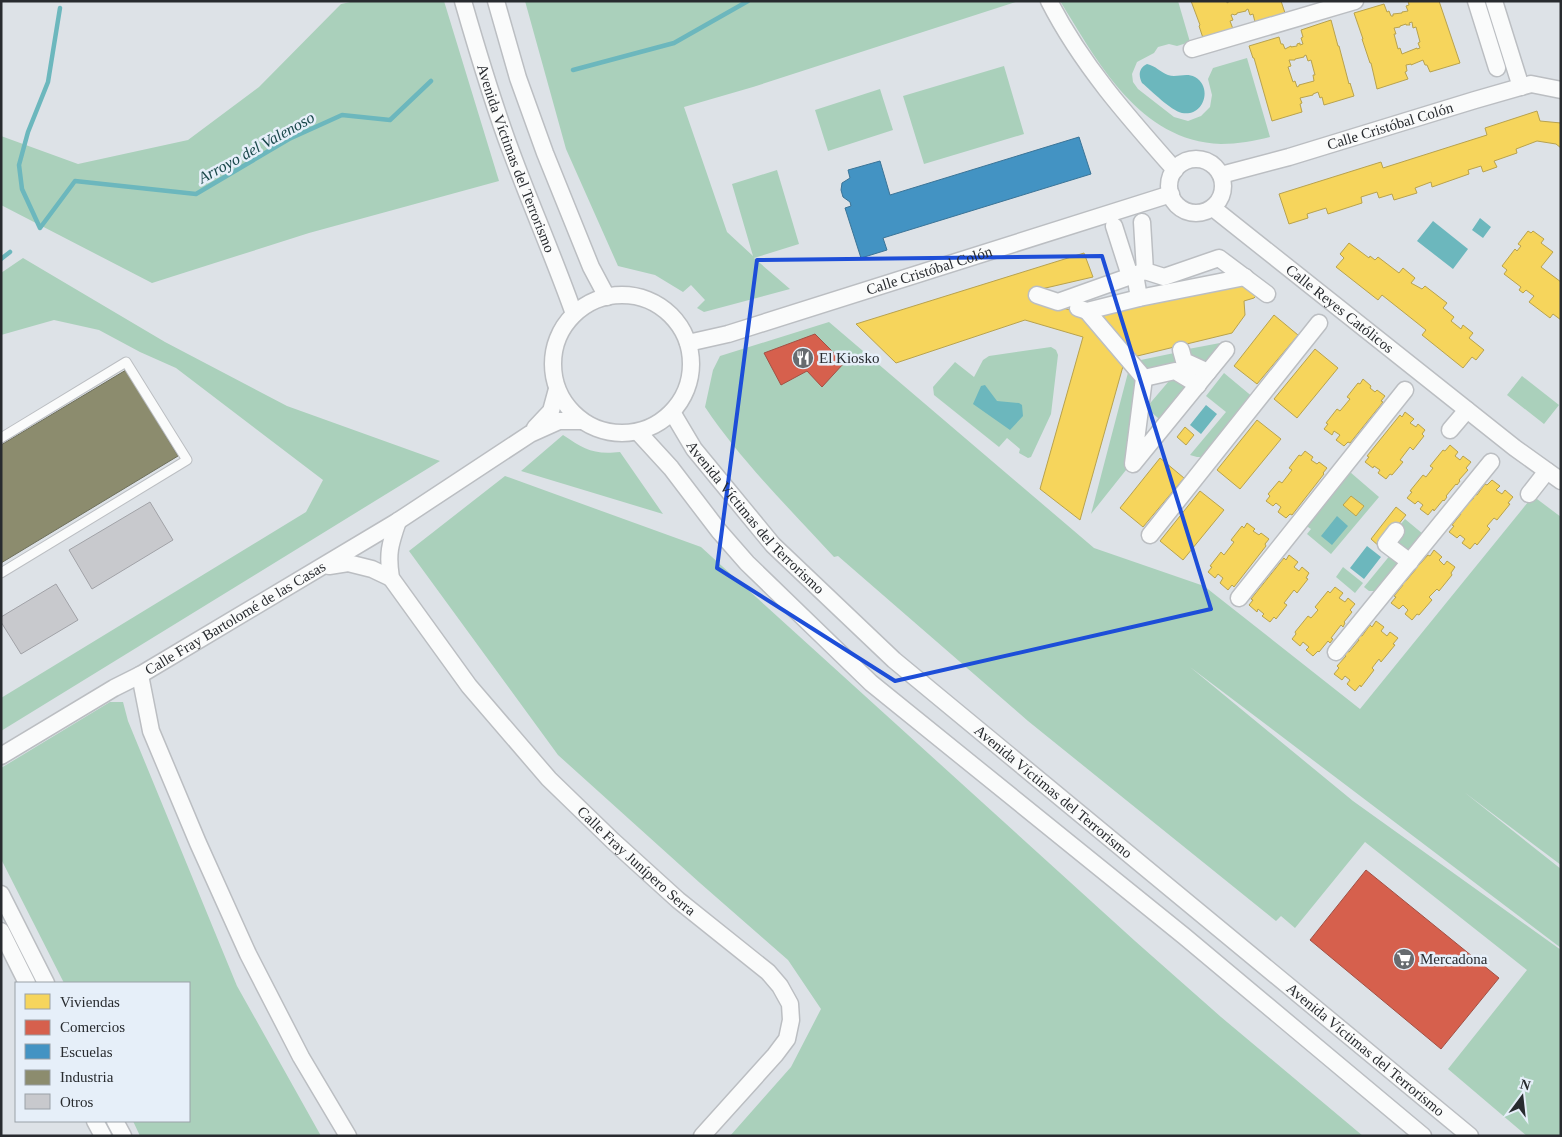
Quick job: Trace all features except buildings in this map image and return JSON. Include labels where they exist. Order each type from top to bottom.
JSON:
[{"type":"street","name":"Avenida Víctimas del Terrorismo","points":[[463,1],[488,88],[512,155],[562,278],[574,314]]},
{"type":"street","name":"Avenida Víctimas del Terrorismo","points":[[496,1],[518,78],[545,153],[591,267],[607,297]]},
{"type":"street","points":[[1049,1],[1090,69],[1136,127],[1175,170]]},
{"type":"street","points":[[1192,49],[1356,1]]},
{"type":"street","points":[[1476,1],[1497,68]]},
{"type":"street","points":[[1494,1],[1521,87]]},
{"type":"street","name":"Calle Cristóbal Colón","points":[[1221,175],[1289,157],[1531,84],[1561,90]]},
{"type":"street","points":[[1190,160],[1208,162],[1221,175],[1223,183],[1219,201],[1213,208],[1205,212],[1188,212],[1180,208],[1170,194],[1169,186],[1175,170],[1190,160]]},
{"type":"street","name":"Calle Cristóbal Colón","points":[[688,343],[728,334],[1170,194]]},
{"type":"street","name":"Calle Reyes Católicos","points":[[1213,208],[1467,410],[1561,481]]},
{"type":"street","points":[[1139,298],[1137,274],[1142,222]]},
{"type":"street","points":[[1114,226],[1137,274]]},
{"type":"street","points":[[1058,302],[1137,274],[1164,277],[1219,258],[1268,294]]},
{"type":"street","points":[[1037,295],[1087,311],[1139,298],[1245,277]]},
{"type":"street","points":[[628,296],[648,300],[665,311],[674,320],[688,343],[691,361],[689,380],[683,397],[672,412],[657,424],[638,432],[618,433],[599,429],[582,421],[567,407],[557,389],[553,370],[554,349],[561,330],[574,314],[589,303],[607,297],[628,296]]},
{"type":"street","points":[[1087,311],[1144,378],[1133,464],[1226,350]]},
{"type":"street","points":[[1150,535],[1319,323]]},
{"type":"street","points":[[1181,350],[1184,361],[1203,379]]},
{"type":"street","points":[[1144,378],[1175,370],[1203,379]]},
{"type":"street","name":"Calle Fray Bartolomé de las Casas","points":[[530,434],[551,411],[557,389]]},
{"type":"street","points":[[1239,598],[1405,390]]},
{"type":"street","points":[[1450,430],[1467,410]]},
{"type":"street","name":"Avenida Víctimas del Terrorismo","points":[[672,412],[694,449],[773,545],[894,660],[1470,1136]]},
{"type":"street","name":"Calle Fray Bartolomé de las Casas","points":[[348,1136],[301,1057],[248,954],[151,731],[140,675],[398,521],[530,434],[559,421],[582,421]]},
{"type":"street","name":"Avenida Víctimas del Terrorismo","points":[[638,432],[670,468],[718,531],[747,563],[871,683],[1184,936],[1423,1136]]},
{"type":"street","points":[[1336,652],[1491,462]]},
{"type":"street","points":[[1530,494],[1547,471]]},
{"type":"street","points":[[391,578],[388,561],[391,542],[398,521]]},
{"type":"street","points":[[1396,531],[1386,544],[1410,562]]},
{"type":"street","points":[[322,567],[348,563],[372,569],[391,578]]},
{"type":"street","name":"Calle Fray Junípero Serra","points":[[391,578],[469,686],[549,779],[612,841],[678,900],[768,972],[780,986],[790,1004],[791,1020],[787,1039],[775,1055],[702,1136]]},
{"type":"street","points":[[1,756],[114,688],[140,675]]},
{"type":"street","points":[[1,894],[45,982]]},
{"type":"street","points":[[1,931],[26,982]]},
{"type":"street","points":[[96,1122],[103,1136]]},
{"type":"street","points":[[116,1122],[123,1136]]},
{"type":"lane","points":[[1,438],[126,362],[188,460],[1,573]]},
{"type":"highlighted area","points":[[1102,256],[1211,609],[895,681],[717,568],[757,260]]},
{"type":"green space","points":[[355,1],[444,1],[499,181],[309,233],[152,283],[1,205],[1,136],[78,164],[188,140],[259,87],[341,4]]},
{"type":"green space","points":[[525,1],[1019,1],[753,87],[684,107],[727,232],[753,256],[732,184],[777,170],[799,244],[754,258],[790,289],[704,312],[697,308],[705,300],[691,285],[683,292],[655,275],[618,266],[566,149]]},
{"type":"green space","points":[[1060,1],[1178,1],[1190,42],[1177,46],[1169,44],[1158,47],[1154,53],[1137,62],[1132,74],[1133,82],[1138,89],[1174,117],[1188,121],[1201,116],[1210,107],[1212,95],[1208,79],[1213,68],[1247,58],[1270,137],[1246,142],[1221,144],[1192,139],[1167,129],[1144,114],[1124,94],[1090,49]]},
{"type":"green space","points":[[1004,66],[1024,134],[924,164],[903,96]]},
{"type":"green space","points":[[880,89],[893,130],[828,151],[815,110]]},
{"type":"green space","points":[[23,258],[165,342],[287,406],[440,461],[1,731],[1,698],[306,512],[323,480],[176,368],[140,352],[99,330],[54,320],[1,335],[1,273]]},
{"type":"green space","points":[[829,322],[1094,548],[1204,586],[1360,709],[1533,496],[1561,517],[1561,865],[1464,792],[1561,869],[1561,948],[1190,667],[1353,801],[1561,950],[1561,1136],[1527,1136],[1448,1069],[1527,970],[1365,842],[1295,928],[1281,916],[1276,921],[1028,721],[838,556],[834,557],[767,485],[734,447],[705,407],[713,370],[720,356]]},
{"type":"green space","points":[[1220,343],[1225,347],[1207,370],[1183,350]]},
{"type":"green space","points":[[1051,347],[1056,350],[1058,355],[1051,414],[1031,457],[1028,458],[1019,453],[1020,449],[1007,438],[999,447],[934,395],[933,387],[955,362],[974,377],[983,360],[989,356]]},
{"type":"green space","points":[[1179,352],[1182,363],[1148,374],[1136,361]]},
{"type":"green space","points":[[1130,365],[1138,377],[1126,470],[1091,514]]},
{"type":"green space","points":[[1224,373],[1254,398],[1204,457],[1190,455],[1226,412],[1206,396]]},
{"type":"green space","points":[[1175,374],[1192,388],[1164,423],[1146,408]]},
{"type":"green space","points":[[1522,376],[1559,405],[1544,424],[1507,395]]},
{"type":"green space","points":[[563,435],[589,450],[603,453],[620,452],[663,514],[521,471]]},
{"type":"green space","points":[[1350,472],[1379,497],[1331,554],[1307,534],[1311,529],[1305,525]]},
{"type":"green space","points":[[505,476],[701,547],[1135,941],[1221,1017],[1363,1136],[730,1136],[791,1067],[821,1009],[788,960],[558,755],[409,551]]},
{"type":"green space","points":[[1405,519],[1423,534],[1376,591],[1369,591],[1364,587],[1396,548],[1397,529]]},
{"type":"green space","points":[[1343,567],[1363,583],[1355,593],[1336,577]]},
{"type":"green space","points":[[110,702],[123,702],[128,721],[237,986],[321,1136],[140,1136],[133,1122],[190,1122],[190,982],[63,982],[1,859],[1,768]]},
{"type":"water","points":[[1147,64],[1168,75],[1195,77],[1204,87],[1205,94],[1201,106],[1190,113],[1182,113],[1167,104],[1142,83],[1140,72]]},
{"type":"water","points":[[1480,218],[1491,227],[1483,238],[1472,230]]},
{"type":"water","points":[[1433,221],[1468,249],[1453,269],[1417,241]]},
{"type":"water","points":[[985,385],[997,401],[1019,403],[1022,405],[1023,416],[1010,430],[973,404],[981,386]]},
{"type":"water","points":[[1206,405],[1217,414],[1201,434],[1190,425]]},
{"type":"water","points":[[1337,516],[1348,526],[1332,545],[1321,536]]},
{"type":"water","points":[[1367,546],[1381,557],[1364,579],[1350,568]]},
{"type":"waterway","name":"Arroyo del Valenoso","points":[[573,70],[674,43],[748,1]]},
{"type":"waterway","name":"Arroyo del Valenoso","points":[[60,8],[48,82],[28,132],[19,165],[22,189],[40,228],[75,181],[196,194],[289,139],[342,115],[390,120],[431,81]]},
{"type":"waterway","name":"Arroyo del Valenoso","points":[[1,259],[10,252]]},
{"type":"place","name":"El Kiosko","points":[[803,358]]},
{"type":"place","name":"Mercadona","points":[[1404,959]]}]
